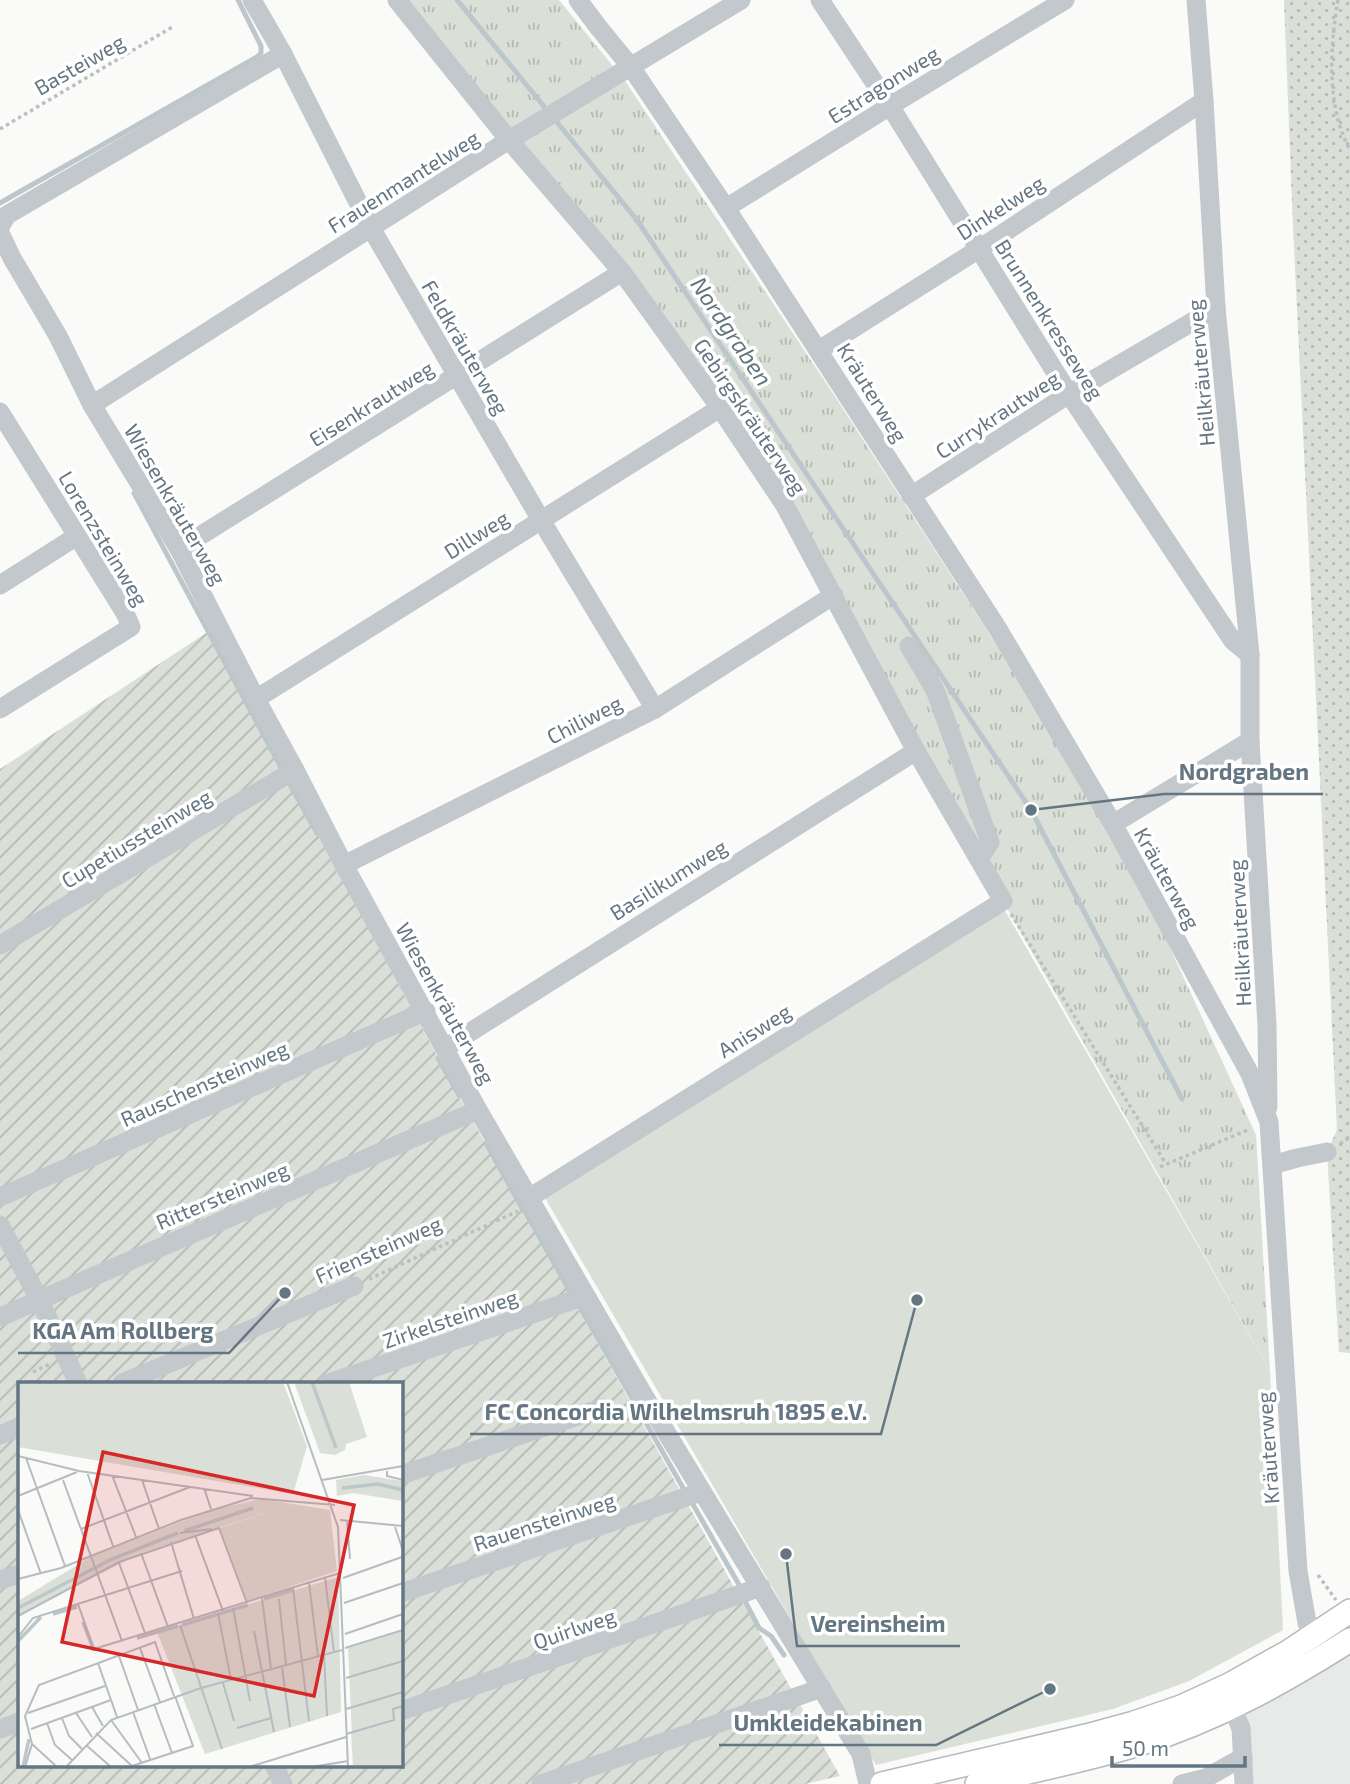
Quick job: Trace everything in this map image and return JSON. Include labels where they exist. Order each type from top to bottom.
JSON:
[{"type":"main road","points":[[882,1784],[1086,1736],[1181,1707],[1229,1685],[1288,1652],[1350,1611]]},
{"type":"main road","points":[[977,1784],[1141,1744],[1232,1708],[1350,1640]]},
{"type":"lane","name":"Feldkräuterweg","points":[[252,0],[283,54],[371,228],[655,709]]},
{"type":"lane","name":"Gebirgskräuterweg","points":[[397,0],[622,272],[720,408],[784,504],[916,751],[1003,901]]},
{"type":"lane","name":"Kräuterweg","points":[[578,0],[599,28],[623,72],[726,208],[998,629],[1113,824],[1250,1073],[1269,1122],[1298,1571],[1307,1623],[1323,1657]]},
{"type":"lane","name":"Frauenmantelweg","points":[[92,405],[512,138],[741,0]]},
{"type":"lane","name":"Brunnenkresseweg","points":[[820,0],[890,106],[1069,394],[1233,641],[1250,655]]},
{"type":"lane","name":"Estragonweg","points":[[726,208],[1065,0]]},
{"type":"lane","name":"Heilkräuterweg","points":[[1196,0],[1216,308],[1250,655],[1250,741],[1267,1025],[1269,1122]]},
{"type":"lane","points":[[0,227],[7,215],[283,54]]},
{"type":"lane","name":"Dinkelweg","points":[[819,350],[979,249],[1204,100]]},
{"type":"lane","name":"Wiesenkräuterweg","points":[[0,233],[58,336],[92,405],[179,549],[295,769],[419,1014],[445,1048],[470,1113],[529,1198],[701,1492],[822,1688],[861,1754],[868,1784]]},
{"type":"lane","name":"Eisenkrautweg","points":[[179,549],[622,272]]},
{"type":"lane","name":"Currykrautweg","points":[[911,496],[1069,394],[1216,308]]},
{"type":"lane","name":"Dillweg","points":[[256,699],[720,408]]},
{"type":"lane","name":"Lorenzsteinweg","points":[[0,412],[125,613],[131,628],[0,709]]},
{"type":"lane","points":[[0,585],[77,537]]},
{"type":"lane","name":"Chiliweg","points":[[344,865],[655,709],[834,595]]},
{"type":"lane","points":[[909,646],[935,690],[990,842],[979,859]]},
{"type":"lane","points":[[1113,824],[1250,741]]},
{"type":"lane","name":"Basilikumweg","points":[[445,1048],[916,751]]},
{"type":"lane","name":"Cupetiussteinweg","points":[[0,945],[295,769]]},
{"type":"lane","name":"Anisweg","points":[[529,1198],[1003,901]]},
{"type":"lane","name":"Rauschensteinweg","points":[[0,1197],[419,1014]]},
{"type":"lane","name":"Rittersteinweg","points":[[0,1317],[470,1113]]},
{"type":"lane","points":[[1272,1165],[1327,1152]]},
{"type":"lane","points":[[0,1225],[39,1299],[78,1382]]},
{"type":"lane","name":"Friensteinweg","points":[[124,1382],[354,1286]]},
{"type":"lane","name":"Zirkelsteinweg","points":[[333,1382],[585,1296]]},
{"type":"lane","points":[[402,1475],[602,1408]]},
{"type":"lane","points":[[0,1436],[18,1427]]},
{"type":"lane","name":"Rauensteinweg","points":[[402,1592],[701,1492]]},
{"type":"lane","points":[[0,1580],[18,1574]]},
{"type":"lane","name":"Quirlweg","points":[[402,1711],[761,1587]]},
{"type":"lane","points":[[541,1784],[822,1688]]},
{"type":"lane","points":[[1232,1708],[1241,1728],[1244,1784]]},
{"type":"lane","points":[[0,1729],[18,1722]]},
{"type":"lane","points":[[1182,1784],[1206,1778],[1242,1757]]},
{"type":"lane","points":[[274,1766],[283,1784]]},
{"type":"path","points":[[1338,0],[1331,78],[1340,133],[1350,150]]},
{"type":"path","name":"Basteiweg","points":[[0,129],[174,26]]},
{"type":"path","points":[[1003,901],[1166,1164]]},
{"type":"path","points":[[1160,1167],[1269,1122]]},
{"type":"path","name":"Friensteinweg","points":[[354,1286],[528,1207],[529,1198]]},
{"type":"shaded area","points":[[1350,1648],[1350,1784],[1250,1784],[1241,1710]]},
{"type":"green space","points":[[397,0],[559,0],[625,81],[832,392],[1113,824],[1256,1135],[1270,1371],[720,408]]},
{"type":"green space","points":[[1284,0],[1350,0],[1350,1353],[1339,1352],[1327,1152],[1337,1130]]},
{"type":"green space","points":[[209,631],[451,1082],[840,1776],[805,1784],[0,1784],[0,769]]},
{"type":"green space","points":[[1004,909],[1270,1371],[1283,1630],[1189,1681],[1113,1709],[876,1765],[545,1198]]},
{"type":"waterway","points":[[0,203],[257,57],[261,53],[261,46],[238,0]]},
{"type":"waterway","name":"Nordgraben","points":[[457,0],[637,220],[1031,810],[1182,1099]]},
{"type":"waterway","points":[[134,493],[283,771]]},
{"type":"waterway","points":[[288,781],[317,833]]},
{"type":"waterway","points":[[438,1058],[459,1095]]},
{"type":"waterway","points":[[486,1143],[522,1208]]},
{"type":"waterway","points":[[525,1211],[572,1295]]},
{"type":"waterway","points":[[577,1302],[686,1493]]},
{"type":"waterway","points":[[691,1501],[742,1590]]},
{"type":"waterway","points":[[746,1603],[759,1628],[771,1636],[784,1655]]},
{"type":"place","name":"Nordgraben","points":[[1031,810]]},
{"type":"place","name":"KGA Am Rollberg","points":[[285,1293]]},
{"type":"place","name":"FC Concordia Wilhelmsruh 1895 e.V.","points":[[917,1300]]},
{"type":"place","name":"Vereinsheim","points":[[786,1554]]},
{"type":"place","name":"Umkleidekabinen","points":[[1050,1689]]}]
